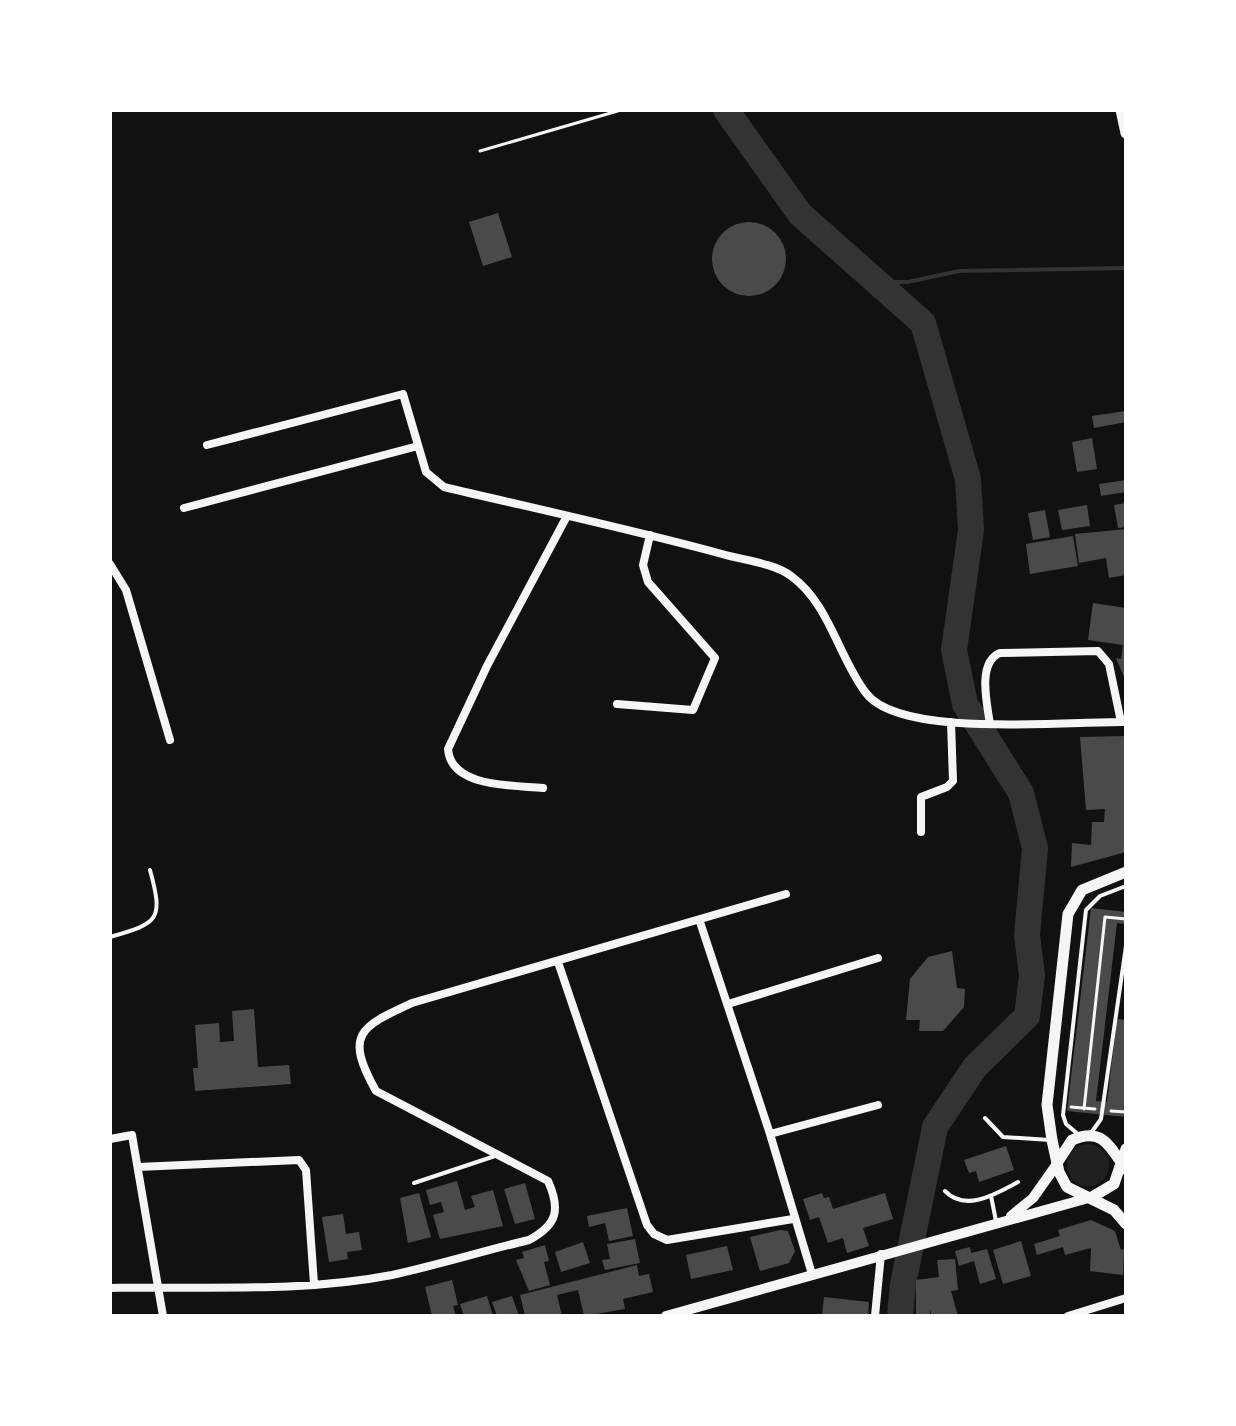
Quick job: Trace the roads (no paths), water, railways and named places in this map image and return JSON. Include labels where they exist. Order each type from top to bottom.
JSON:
[{"type":"main road","points":[[1121,110],[1126,133]]},
{"type":"main road","points":[[1122,876],[1082,890],[1068,914],[1047,1105],[1057,1164],[1067,1187],[1114,1210],[1126,1224]]},
{"type":"main road","points":[[1057,1164],[1064,1148],[1086,1135],[1109,1142],[1123,1165]]},
{"type":"main road","points":[[1092,1197],[1114,1184],[1126,1149]]},
{"type":"street","points":[[207,445],[403,394],[426,472],[444,487],[650,535],[790,575],[818,607],[867,695],[890,711],[920,720],[963,723],[987,724],[1123,722],[1109,664],[1098,651],[1000,653],[992,656],[988,661],[987,724]]},
{"type":"street","points":[[184,508],[418,446]]},
{"type":"street","points":[[543,788],[481,781],[456,770],[449,762],[448,749],[487,666],[567,516]]},
{"type":"street","points":[[617,704],[693,710],[715,658],[648,582],[643,565],[650,535]]},
{"type":"street","points":[[110,564],[126,590],[170,740]]},
{"type":"street","points":[[921,832],[921,797],[947,787],[953,781],[951,722]]},
{"type":"street","points":[[110,1288],[314,1284],[390,1275],[529,1240],[546,1230],[555,1212],[548,1181],[500,1153],[376,1091],[359,1050],[361,1033],[370,1022],[412,1003],[700,922],[786,894]]},
{"type":"street","points":[[700,922],[770,1134],[812,1274]]},
{"type":"street","points":[[728,1004],[878,958]]},
{"type":"street","points":[[558,962],[647,1225],[654,1234],[667,1240],[793,1219]]},
{"type":"street","points":[[770,1134],[878,1105]]},
{"type":"street","points":[[110,1139],[132,1135],[163,1316]]},
{"type":"street","points":[[138,1167],[299,1160],[306,1170],[314,1284]]},
{"type":"street","points":[[1000,1222],[1033,1198],[1057,1164]]},
{"type":"street","points":[[666,1316],[1092,1197]]},
{"type":"street","points":[[875,1316],[881,1254]]},
{"type":"street","points":[[1068,1316],[1126,1298]]},
{"type":"lane","points":[[110,937],[142,927],[155,916],[159,902],[150,870]]},
{"type":"lane","points":[[1126,886],[1100,896],[1086,910],[1064,1107],[1066,1124],[1086,1135],[1097,1127],[1102,1110],[1126,946]]},
{"type":"lane","points":[[985,1118],[1003,1137],[1052,1140]]},
{"type":"lane","points":[[414,1183],[478,1164],[500,1153]]},
{"type":"lane","points":[[945,1191],[963,1202],[991,1196],[1018,1182]]},
{"type":"lane","points":[[991,1196],[1000,1222]]},
{"type":"waterway","points":[[726,110],[800,214],[923,323],[968,479],[971,530],[954,650],[965,704],[1021,793],[1035,848],[1027,935],[1032,975],[1027,1016],[975,1067],[935,1127],[903,1284],[900,1316]]},
{"type":"waterway","points":[[874,282],[908,282],[959,271],[1126,268]]}]
